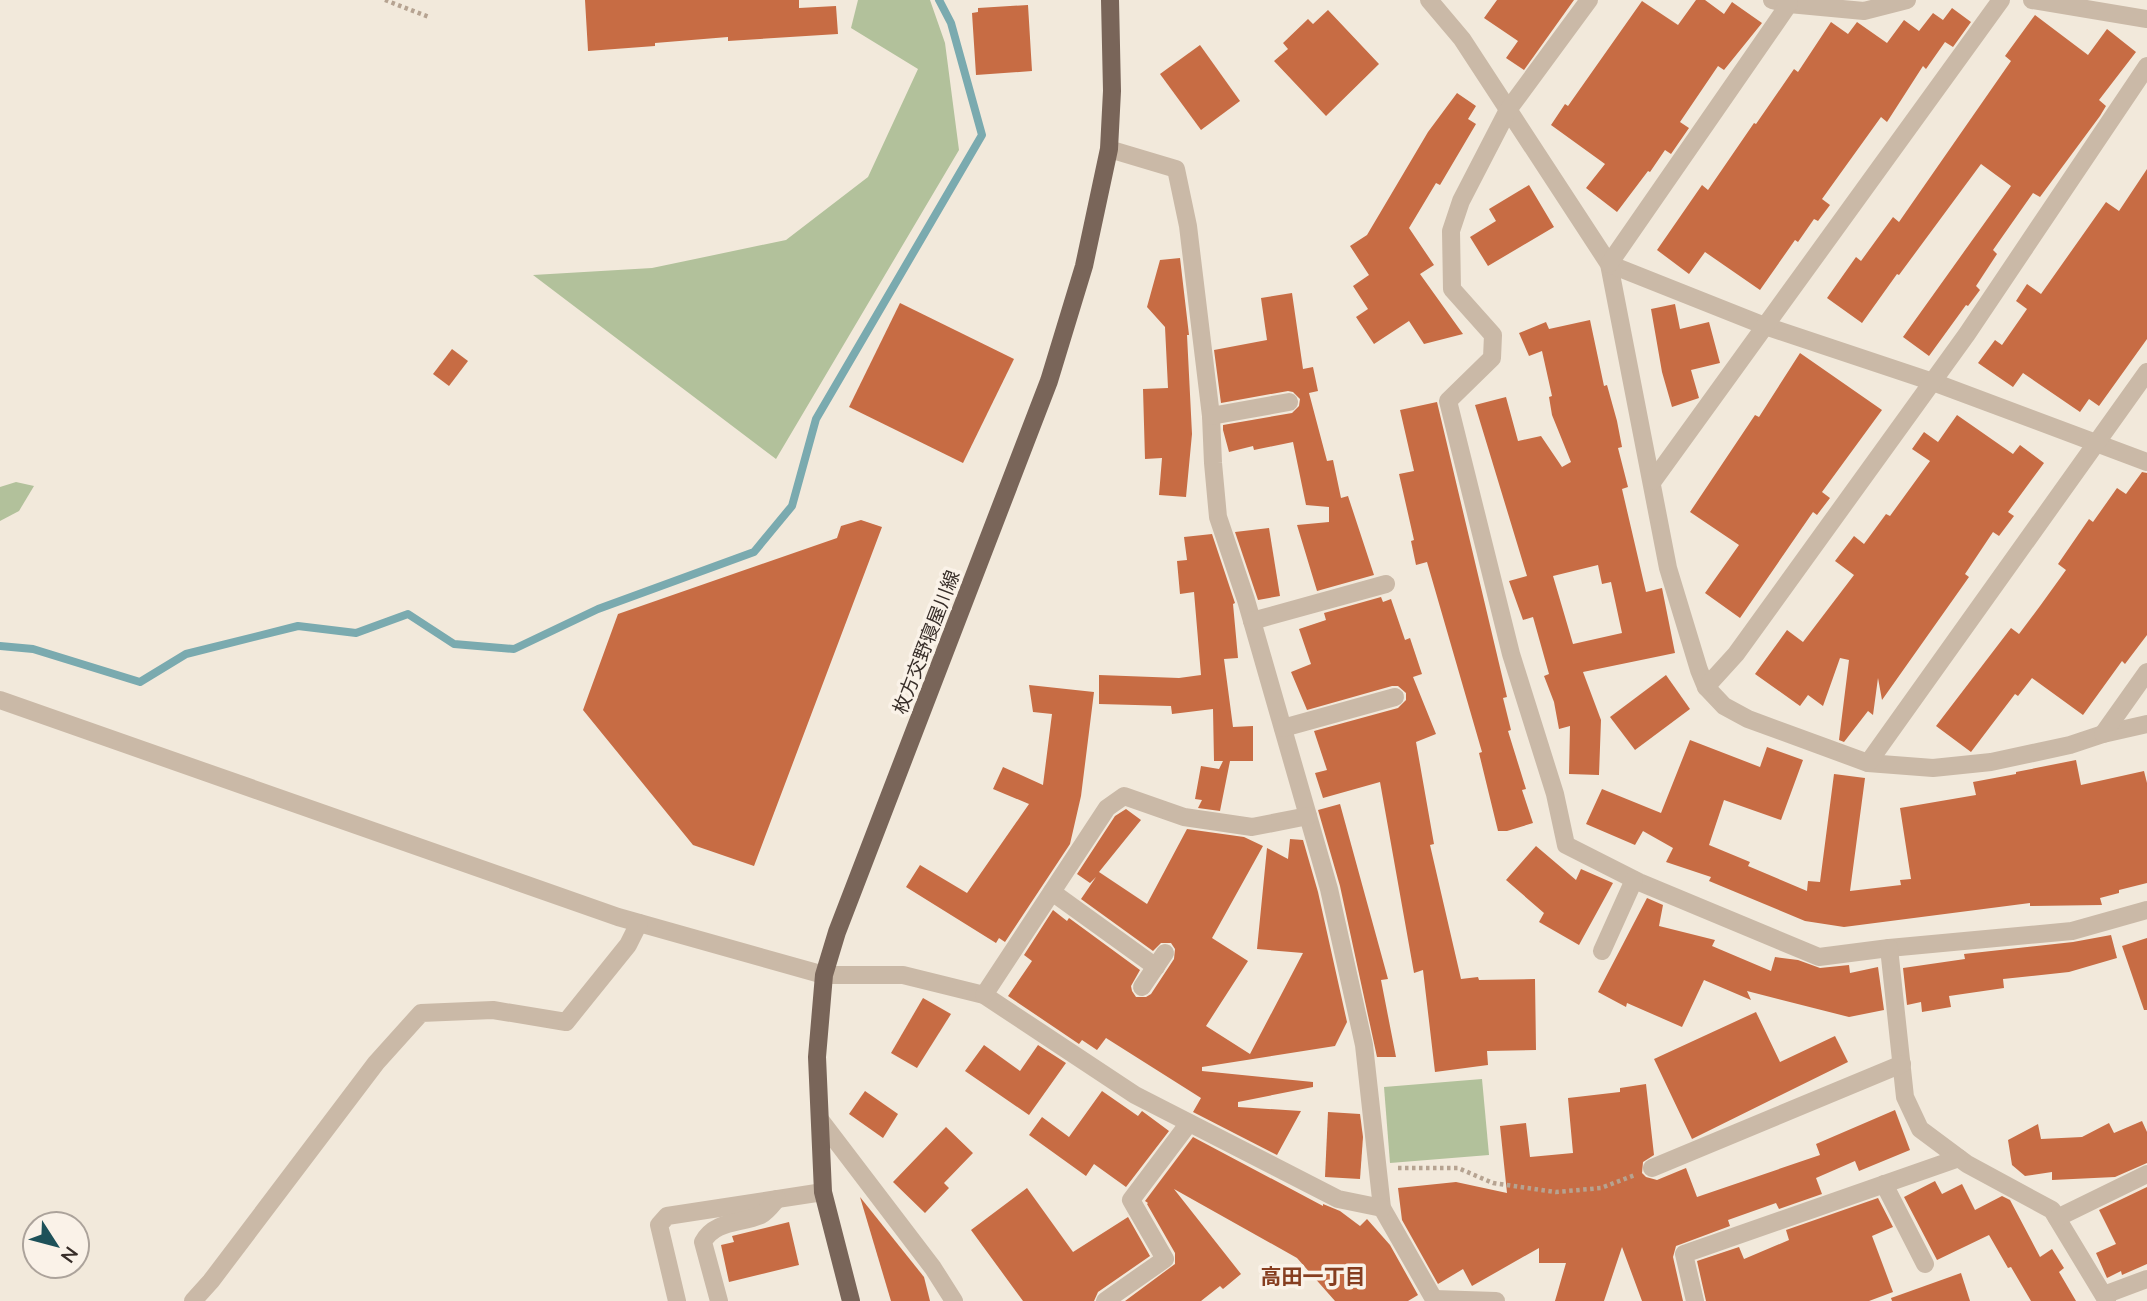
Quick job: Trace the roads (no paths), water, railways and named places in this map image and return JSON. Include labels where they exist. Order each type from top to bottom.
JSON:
[{"type":"main road","name":"枚方交野寝屋川線","points":[[851,1301],[823,1192],[817,1057],[824,975],[837,932],[1049,381],[1084,266],[1109,149],[1112,91],[1110,0]]},
{"type":"street","points":[[1429,0],[1462,39],[1609,264],[1668,569],[1699,670],[1706,687],[1724,706],[1748,719],[1868,763],[1933,768],[1991,762],[2070,746],[2103,734],[2147,724]]},
{"type":"street","points":[[1589,0],[1508,110],[1461,201],[1451,231],[1452,289],[1493,335],[1492,358],[1448,401],[1511,654],[1555,794],[1566,845],[1634,880],[1819,957],[2072,931],[2147,910]]},
{"type":"street","points":[[1609,264],[1780,2],[1864,11],[1907,0]]},
{"type":"street","points":[[1653,481],[2001,0]]},
{"type":"street","points":[[2032,0],[2147,19]]},
{"type":"street","points":[[1706,687],[1736,654],[1933,382],[2147,66]]},
{"type":"street","points":[[1109,149],[1176,169],[1188,226],[1211,416],[1218,517],[1252,621],[1329,889],[1364,1045],[1382,1208],[1434,1300],[1496,1301]]},
{"type":"street","points":[[1609,264],[1765,326],[1933,382],[2147,461]]},
{"type":"street","points":[[1868,763],[2147,372]]},
{"type":"street","points":[[1211,416],[1289,402]]},
{"type":"street","points":[[1252,621],[1386,584]]},
{"type":"street","points":[[2103,734],[2147,672]]},
{"type":"street","points":[[1283,728],[1395,696]]},
{"type":"street","points":[[0,700],[639,923],[824,975],[903,975],[984,995],[1135,1095],[1338,1199],[1382,1208]]},
{"type":"street","points":[[984,995],[1107,808],[1124,796],[1184,817],[1252,827],[1308,816]]},
{"type":"street","points":[[1602,950],[1634,880]]},
{"type":"street","points":[[1052,892],[1161,960],[1142,987]]},
{"type":"street","points":[[193,1301],[376,1063],[421,1013],[493,1010],[566,1022],[628,945],[639,923]]},
{"type":"street","points":[[1889,948],[1905,1097],[1920,1129],[1959,1158],[2052,1210],[2105,1298],[2147,1279]]},
{"type":"street","points":[[1652,1168],[1902,1064]]},
{"type":"street","points":[[821,1121],[933,1268],[954,1301]]},
{"type":"street","points":[[1105,1301],[1166,1259],[1131,1200],[1189,1123]]},
{"type":"street","points":[[1695,1301],[1684,1254],[1959,1158]]},
{"type":"street","points":[[2057,1218],[2147,1174]]},
{"type":"street","points":[[1884,1184],[1924,1264]]},
{"type":"street","points":[[677,1301],[659,1225],[667,1216],[823,1192]]},
{"type":"street","points":[[719,1301],[703,1242],[706,1235],[713,1229],[763,1214],[777,1199]]},
{"type":"waterway","points":[[0,646],[33,649],[140,682],[186,654],[298,626],[356,633],[408,614],[454,644],[514,649],[598,609],[754,552],[792,506],[816,419],[982,135],[951,23],[939,0]]},
{"type":"district","name":"高田一丁目","points":[[1313,1277]]}]
